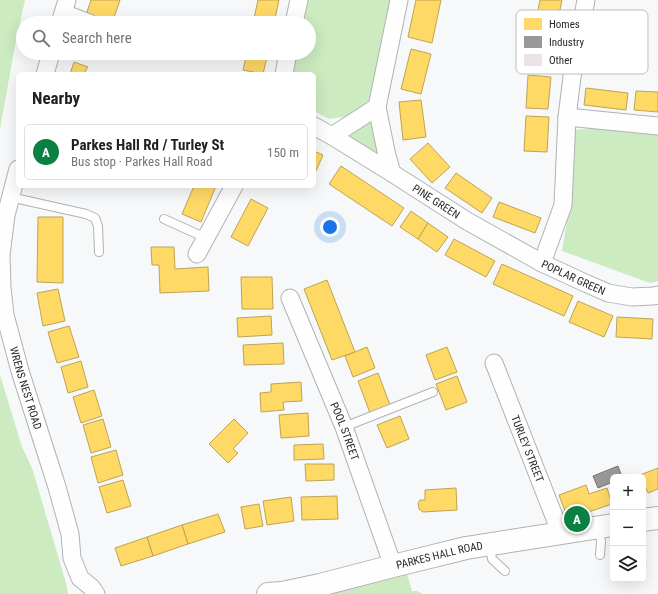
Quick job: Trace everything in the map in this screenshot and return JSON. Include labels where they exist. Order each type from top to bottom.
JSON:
[{"type":"street","points":[[296,16],[299,0]]},
{"type":"street","points":[[392,173],[377,107],[399,0]]},
{"type":"street","name":"POPLAR GREEN","points":[[584,10],[586,0]]},
{"type":"street","points":[[46,72],[49,60]]},
{"type":"street","points":[[284,72],[287,60]]},
{"type":"street","name":"POPLAR GREEN","points":[[573,74],[567,117],[563,205],[542,263],[608,293],[632,297],[658,295]]},
{"type":"street","points":[[332,136],[377,107]]},
{"type":"street","points":[[567,117],[658,126]]},
{"type":"street","name":"PINE GREEN","points":[[316,127],[467,221],[542,263]]},
{"type":"street","name":"WRENS NEST ROAD","points":[[16,176],[6,215],[0,255],[5,315],[20,371],[70,534],[81,553],[94,591]]},
{"type":"street","points":[[197,254],[233,188]]},
{"type":"street","name":"POOL STREET","points":[[290,298],[344,427],[394,566]]},
{"type":"street","name":"TURLEY STREET","points":[[494,363],[561,534]]},
{"type":"street","points":[[646,520],[658,518]]},
{"type":"street","name":"PARKES HALL ROAD","points":[[268,594],[282,593],[320,585],[462,549],[606,526]]},
{"type":"lane","points":[[64,11],[83,16]]},
{"type":"lane","points":[[10,198],[86,214],[95,218],[98,226],[99,252]]},
{"type":"lane","points":[[164,219],[206,238]]},
{"type":"lane","points":[[344,427],[433,392]]},
{"type":"lane","points":[[600,555],[600,542],[606,526]]},
{"type":"lane","points":[[490,544],[492,559],[505,571]]},
{"type":"green space","points":[[0,0],[25,0],[22,16],[16,16],[16,42],[0,129]]},
{"type":"green space","points":[[306,0],[393,0],[373,97],[350,116],[329,119],[316,112],[316,72],[291,72],[294,60],[316,60],[316,16],[303,16]]},
{"type":"green space","points":[[371,119],[380,162],[342,135]]},
{"type":"green space","points":[[592,128],[658,133],[658,281],[650,283],[562,251],[569,210],[574,130]]},
{"type":"green space","points":[[0,375],[22,447],[32,468],[68,594],[0,594]]},
{"type":"green space","points":[[407,573],[412,591],[417,591],[423,594],[319,594]]},
{"type":"building: Homes","points":[[91,0],[120,0],[114,16],[86,15]]},
{"type":"building: Homes","points":[[258,0],[279,0],[276,16],[255,16]]},
{"type":"building: Homes","points":[[416,0],[441,0],[432,43],[408,37]]},
{"type":"building: Homes","points":[[540,0],[562,0],[560,10],[538,10]]},
{"type":"building: Homes","points":[[411,49],[431,54],[421,94],[401,89]]},
{"type":"building: Homes","points":[[245,60],[266,60],[263,72],[243,70]]},
{"type":"building: Homes","points":[[74,62],[88,67],[85,72],[71,72]]},
{"type":"building: Homes","points":[[528,75],[551,77],[548,109],[526,108]]},
{"type":"building: Homes","points":[[586,88],[628,93],[626,110],[584,105]]},
{"type":"building: Homes","points":[[636,91],[658,92],[658,112],[634,110]]},
{"type":"building: Homes","points":[[421,100],[426,137],[403,140],[399,102]]},
{"type":"building: Homes","points":[[526,116],[549,117],[547,152],[524,151]]},
{"type":"building: Homes","points":[[428,143],[450,167],[432,183],[410,159]]},
{"type":"building: Homes","points":[[316,152],[323,155],[316,171]]},
{"type":"building: Homes","points":[[341,166],[404,208],[392,226],[329,184]]},
{"type":"building: Homes","points":[[456,173],[492,198],[482,213],[445,188]]},
{"type":"building: Homes","points":[[193,188],[215,188],[201,222],[182,214]]},
{"type":"building: Homes","points":[[251,199],[268,208],[248,246],[231,237]]},
{"type":"building: Homes","points":[[499,202],[541,218],[535,233],[493,217]]},
{"type":"building: Homes","points":[[411,211],[428,223],[418,239],[400,227]]},
{"type":"building: Homes","points":[[38,217],[63,217],[63,283],[37,282]]},
{"type":"building: Homes","points":[[428,223],[448,237],[437,252],[418,239]]},
{"type":"building: Homes","points":[[454,239],[495,261],[486,277],[445,255]]},
{"type":"building: Homes","points":[[151,247],[174,247],[175,269],[208,267],[209,291],[160,293],[159,265],[152,265]]},
{"type":"building: Homes","points":[[502,264],[573,296],[564,316],[493,284]]},
{"type":"building: Homes","points":[[241,277],[272,277],[273,309],[242,309]]},
{"type":"building: Homes","points":[[327,280],[355,352],[332,360],[304,289]]},
{"type":"building: Homes","points":[[58,289],[65,321],[43,326],[37,293]]},
{"type":"building: Homes","points":[[578,301],[613,316],[604,337],[569,322]]},
{"type":"building: Homes","points":[[271,316],[272,335],[238,337],[237,318]]},
{"type":"building: Homes","points":[[617,317],[653,319],[652,339],[616,337]]},
{"type":"building: Homes","points":[[69,326],[79,357],[57,363],[48,332]]},
{"type":"building: Homes","points":[[283,343],[284,364],[244,365],[243,345]]},
{"type":"building: Homes","points":[[367,347],[375,368],[353,377],[345,356]]},
{"type":"building: Homes","points":[[447,347],[457,372],[435,380],[426,355]]},
{"type":"building: Homes","points":[[81,361],[88,387],[68,393],[61,367]]},
{"type":"building: Homes","points":[[378,373],[390,405],[370,413],[358,381]]},
{"type":"building: Homes","points":[[457,376],[467,402],[446,410],[436,384]]},
{"type":"building: Homes","points":[[301,382],[302,401],[283,402],[284,410],[261,412],[260,393],[271,392],[271,384]]},
{"type":"building: Homes","points":[[94,390],[102,416],[81,423],[73,397]]},
{"type":"building: Homes","points":[[308,413],[309,436],[281,438],[279,415]]},
{"type":"building: Homes","points":[[400,416],[409,439],[387,448],[377,425]]},
{"type":"building: Homes","points":[[103,419],[111,447],[91,453],[83,425]]},
{"type":"building: Homes","points":[[234,419],[248,433],[233,449],[238,453],[228,463],[209,444]]},
{"type":"building: Homes","points":[[323,444],[324,459],[294,460],[294,445]]},
{"type":"building: Homes","points":[[116,450],[123,475],[98,483],[91,457]]},
{"type":"building: Homes","points":[[305,464],[334,464],[334,480],[306,481]]},
{"type":"building: Homes","points":[[658,468],[658,489],[648,493],[646,489],[646,474],[643,474]]},
{"type":"building: Homes","points":[[123,480],[131,506],[107,513],[99,487]]},
{"type":"building: Homes","points":[[586,485],[589,494],[607,488],[610,498],[610,505],[568,519],[559,495]]},
{"type":"building: Homes","points":[[456,488],[457,510],[423,512],[419,509],[418,503],[420,500],[425,500],[425,490]]},
{"type":"building: Homes","points":[[337,496],[338,519],[302,520],[301,497]]},
{"type":"building: Homes","points":[[291,497],[294,521],[267,525],[263,501]]},
{"type":"building: Homes","points":[[259,504],[263,526],[245,529],[241,507]]},
{"type":"building: Homes","points":[[218,514],[225,532],[188,544],[182,525]]},
{"type":"building: Homes","points":[[182,525],[188,544],[153,556],[147,537]]},
{"type":"building: Homes","points":[[147,537],[153,556],[121,566],[115,548]]},
{"type":"building: Industry","points":[[618,466],[621,474],[610,474],[610,483],[598,488],[593,476]]},
{"type":"place","name":"Parkes Hall Rd / Turley St","points":[[577,519]]}]
